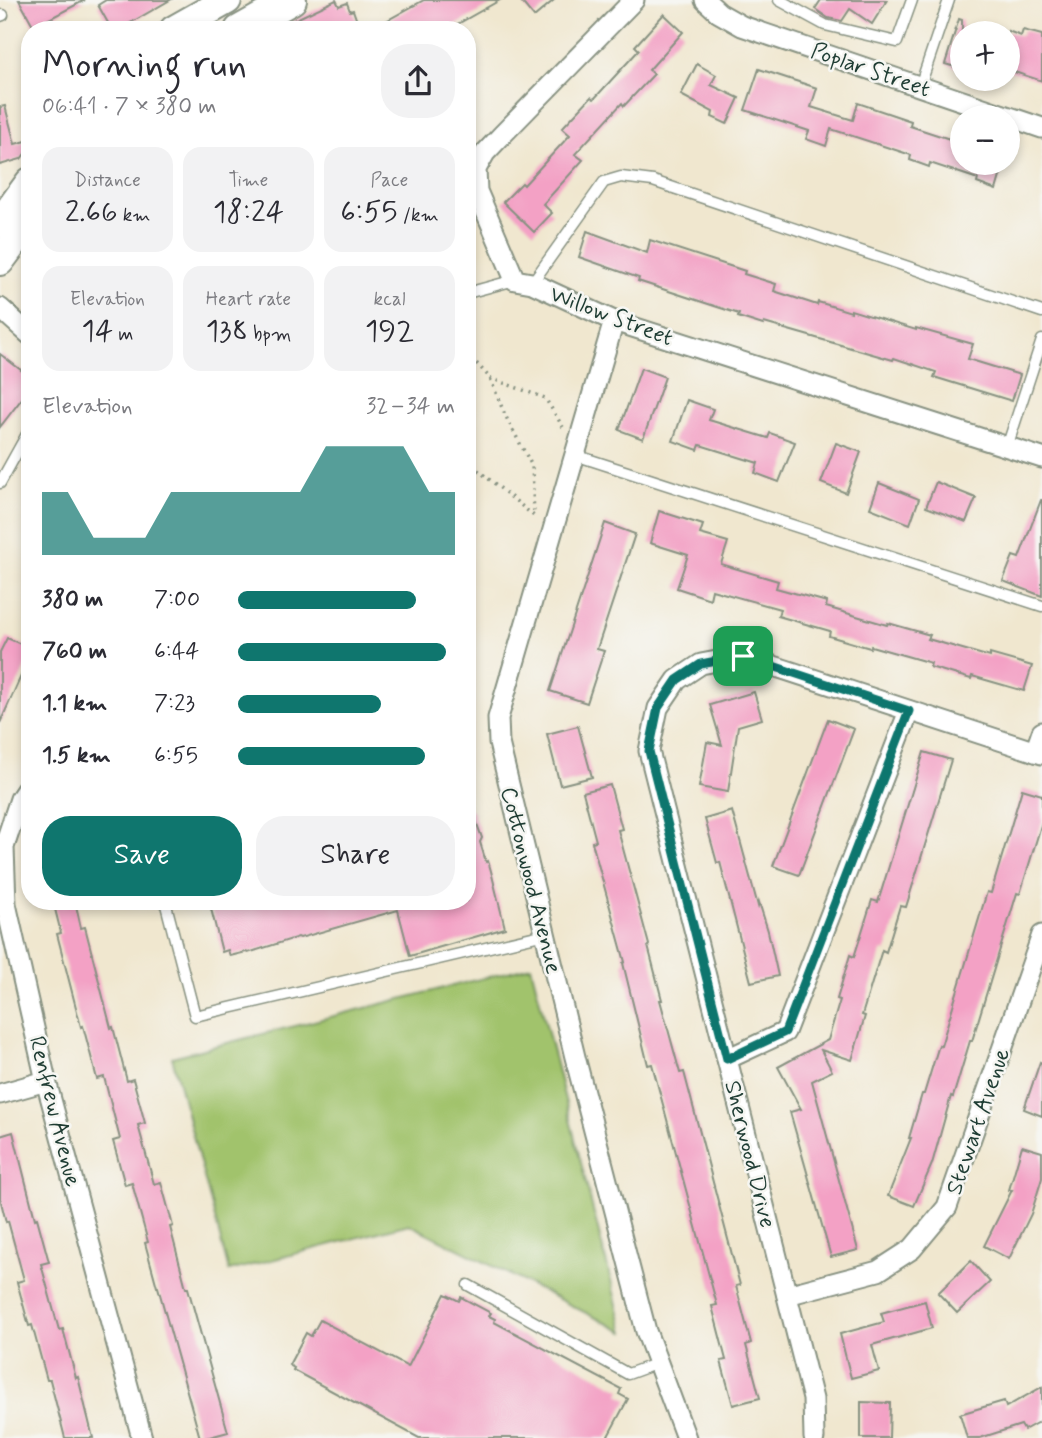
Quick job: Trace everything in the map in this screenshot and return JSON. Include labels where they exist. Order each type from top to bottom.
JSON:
[{"type":"main road","points":[[190,21],[226,0]]},
{"type":"main road","points":[[255,21],[292,0]]},
{"type":"main road","points":[[0,223],[21,194]]},
{"type":"main road","points":[[0,261],[21,233]]},
{"type":"street","points":[[524,281],[477,191],[476,169],[485,153],[635,0]]},
{"type":"street","name":"Poplar Street","points":[[705,0],[719,13],[742,26],[1042,128]]},
{"type":"street","name":"Willow Street","points":[[524,281],[614,321],[1042,458]]},
{"type":"street","points":[[0,308],[21,327]]},
{"type":"street","name":"Cottonwood Avenue","points":[[614,321],[498,718],[499,743],[575,1057],[646,1331],[686,1438]]},
{"type":"street","name":"Sherwood Drive","points":[[814,1438],[813,1399],[649,751],[658,708],[677,680],[701,664],[743,656],[1038,753]]},
{"type":"street","points":[[727,1059],[785,1032],[909,711]]},
{"type":"street","points":[[1038,753],[1042,732]]},
{"type":"street","name":"Renfrew Avenue","points":[[21,798],[4,847],[6,904],[46,1080],[142,1438]]},
{"type":"street","name":"Stewart Avenue","points":[[787,1295],[878,1271],[912,1249],[947,1207],[1042,934]]},
{"type":"street","points":[[0,1094],[46,1080]]},
{"type":"lane","points":[[779,0],[825,25],[897,42],[912,0]]},
{"type":"lane","points":[[920,86],[949,0]]},
{"type":"lane","points":[[476,291],[524,281],[604,182],[621,177],[653,181],[1042,312]]},
{"type":"lane","points":[[1007,447],[1042,340]]},
{"type":"lane","points":[[0,483],[21,445]]},
{"type":"lane","points":[[575,455],[1042,606]]},
{"type":"lane","points":[[167,910],[195,1016],[545,934]]},
{"type":"lane","points":[[468,1284],[628,1374],[658,1363]]},
{"type":"path","points":[[476,363],[490,378],[505,415],[532,466],[534,516],[476,468]]},
{"type":"path","points":[[490,378],[545,398],[567,433]]},
{"type":"green space","points":[[531,966],[624,1332],[409,1224],[229,1271],[172,1057]]},
{"type":"building","points":[[19,0],[85,0],[45,21],[31,21]]},
{"type":"building","points":[[106,0],[170,0],[134,21],[107,21],[98,5]]},
{"type":"building","points":[[336,0],[339,6],[347,3],[357,21],[292,21]]},
{"type":"building","points":[[424,0],[500,0],[463,21],[386,21]]},
{"type":"building","points":[[520,0],[554,0],[534,17]]},
{"type":"building","points":[[821,0],[887,0],[872,24],[850,9],[842,21],[828,18],[815,9]]},
{"type":"building","points":[[664,14],[683,32],[649,70],[654,74],[624,106],[622,103],[575,154],[583,160],[543,204],[552,213],[534,232],[503,202],[522,183],[524,185],[570,135],[562,128],[591,97],[594,99],[639,50],[635,46]]},
{"type":"building","points":[[1023,30],[1042,35],[1042,81],[1020,74]]},
{"type":"building","points":[[950,48],[950,65],[945,64]]},
{"type":"building","points":[[697,64],[716,75],[711,85],[739,98],[727,124],[712,117],[713,112],[681,95]]},
{"type":"building","points":[[759,69],[817,88],[811,107],[853,120],[858,103],[911,121],[910,126],[950,139],[950,170],[930,163],[929,167],[910,160],[911,155],[831,129],[826,146],[806,139],[809,131],[745,110]]},
{"type":"building","points":[[5,106],[15,144],[21,142],[21,159],[0,165],[0,107]]},
{"type":"building","points":[[966,175],[1000,175],[996,190],[977,183],[978,179]]},
{"type":"building","points":[[587,231],[647,253],[650,240],[745,271],[744,274],[776,284],[774,291],[817,305],[818,302],[851,310],[973,344],[968,359],[1020,375],[1012,401],[934,377],[936,372],[894,358],[893,360],[764,323],[763,325],[738,317],[739,314],[638,281],[639,278],[579,257]]},
{"type":"building","points":[[0,354],[21,370],[21,400],[0,427]]},
{"type":"building","points":[[641,368],[665,377],[643,439],[619,430]]},
{"type":"building","points":[[687,400],[713,409],[709,420],[768,438],[770,433],[795,442],[779,482],[755,473],[758,463],[700,445],[698,450],[673,441]]},
{"type":"building","points":[[836,443],[861,452],[846,493],[821,483]]},
{"type":"building","points":[[936,482],[976,498],[966,522],[926,507]]},
{"type":"building","points":[[879,483],[919,499],[910,524],[870,508]]},
{"type":"building","points":[[1041,500],[1042,596],[1003,581],[1013,556],[1019,558]]},
{"type":"building","points":[[659,511],[703,525],[700,534],[728,542],[721,564],[778,581],[776,588],[827,602],[826,607],[930,635],[928,639],[1032,666],[1024,691],[972,676],[971,679],[930,667],[931,663],[829,636],[830,631],[778,616],[780,609],[712,590],[710,599],[677,588],[688,555],[650,543]]},
{"type":"building","points":[[605,523],[635,534],[597,649],[604,651],[587,703],[550,691]]},
{"type":"building","points":[[7,638],[21,644],[21,676],[0,723],[0,652]]},
{"type":"building","points":[[754,692],[762,719],[738,726],[728,792],[699,787],[707,742],[722,745],[710,705]]},
{"type":"building","points":[[828,719],[854,729],[799,875],[773,866]]},
{"type":"building","points":[[578,726],[592,777],[560,785],[547,734]]},
{"type":"building","points":[[924,752],[951,760],[906,907],[900,906],[886,952],[882,950],[862,1015],[865,1016],[852,1060],[821,1050],[832,1071],[812,1081],[858,1250],[831,1257],[790,1112],[801,1109],[778,1067],[828,1040],[850,955],[854,957],[872,900],[878,902]]},
{"type":"building","points":[[610,785],[622,829],[618,830],[649,945],[660,1000],[680,1073],[684,1072],[740,1285],[736,1286],[751,1343],[746,1345],[760,1398],[733,1405],[721,1361],[726,1360],[712,1306],[717,1305],[652,1064],[648,1065],[623,963],[625,962],[592,842],[596,841],[583,792]]},
{"type":"building","points":[[1022,789],[1042,795],[1042,822],[1020,894],[1017,893],[972,1041],[953,1097],[951,1096],[932,1164],[914,1206],[888,1196],[911,1138],[922,1094],[939,1045],[941,1046],[987,892],[991,893]]},
{"type":"building","points":[[732,811],[758,906],[759,902],[768,931],[778,976],[751,982],[720,862],[717,863],[705,819]]},
{"type":"building","points":[[476,821],[505,928],[410,956],[398,910],[476,910]]},
{"type":"building","points":[[55,910],[77,910],[81,928],[85,927],[127,1081],[133,1079],[145,1123],[138,1125],[154,1184],[161,1182],[186,1288],[228,1432],[200,1438],[145,1243],[148,1242],[132,1183],[125,1185],[113,1141],[120,1139],[104,1077],[97,1079],[83,1026],[81,1027],[57,934],[61,933]]},
{"type":"building","points":[[211,910],[398,910],[248,953],[230,956],[228,950],[222,952]]},
{"type":"building","points":[[1040,1062],[1042,1063],[1042,1116],[1024,1109]]},
{"type":"building","points":[[13,1132],[49,1262],[41,1264],[59,1330],[63,1329],[76,1378],[78,1377],[93,1438],[65,1438],[50,1380],[47,1380],[17,1282],[24,1280],[0,1198],[0,1136]]},
{"type":"building","points":[[1022,1146],[1042,1152],[1042,1178],[1031,1214],[1009,1259],[984,1246],[1012,1190],[1009,1190]]},
{"type":"building","points":[[971,1261],[990,1282],[957,1313],[938,1293]]},
{"type":"building","points":[[445,1294],[459,1301],[461,1297],[491,1313],[489,1316],[495,1319],[494,1322],[621,1389],[619,1394],[628,1399],[607,1438],[419,1438],[293,1370],[289,1365],[306,1333],[311,1336],[320,1320],[408,1367]]},
{"type":"building","points":[[925,1301],[932,1328],[872,1345],[879,1371],[851,1378],[840,1334],[884,1322],[881,1313]]},
{"type":"building","points":[[1042,1387],[1042,1420],[1024,1430],[1021,1425],[980,1438],[967,1438],[960,1414],[1004,1401],[1006,1407]]},
{"type":"building","points":[[861,1402],[890,1403],[889,1438],[861,1438]]},
{"type":"route","points":[[743,656],[909,711],[785,1032],[727,1059],[649,751],[658,708],[677,680],[701,664],[743,656]]}]
